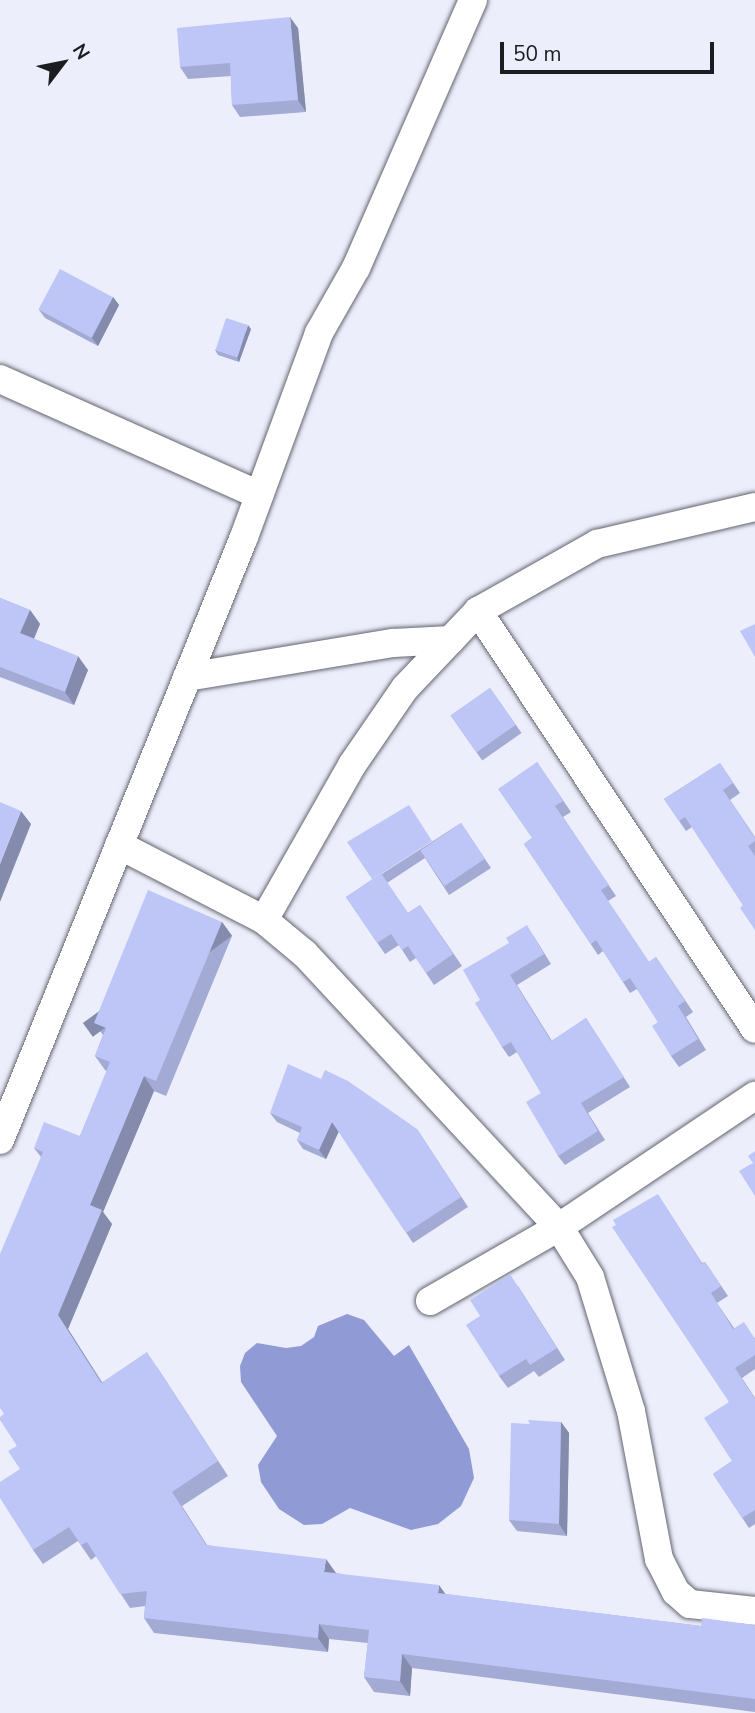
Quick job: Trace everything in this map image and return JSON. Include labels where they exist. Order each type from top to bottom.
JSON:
[{"type":"street","points":[[0,1138],[187,677],[319,333],[356,268],[473,0]]},
{"type":"street","points":[[0,379],[259,495]]},
{"type":"street","points":[[264,920],[352,765],[405,688],[478,611],[597,544],[755,507]]},
{"type":"street","points":[[478,611],[755,1029]]},
{"type":"street","points":[[187,677],[393,643],[451,640]]},
{"type":"street","points":[[119,845],[264,920],[305,954],[559,1227],[590,1277],[631,1411],[659,1559],[676,1592],[690,1604],[755,1612]]},
{"type":"street","points":[[430,1301],[559,1227],[755,1096]]},
{"type":"water","points":[[347,1314],[364,1320],[394,1356],[409,1345],[469,1449],[474,1478],[461,1506],[438,1524],[411,1530],[350,1508],[322,1524],[304,1525],[279,1509],[261,1482],[258,1465],[277,1436],[241,1382],[240,1366],[245,1353],[257,1343],[286,1348],[301,1346],[314,1337],[318,1326]]},
{"type":"building","points":[[290,17],[298,100],[232,105],[230,63],[180,67],[177,28]]},
{"type":"building","points":[[60,269],[113,297],[91,338],[38,310]]},
{"type":"building","points":[[226,318],[248,325],[237,357],[215,350]]},
{"type":"building","points":[[0,598],[30,610],[20,633],[78,656],[65,692],[0,667]]},
{"type":"building","points":[[755,624],[755,657],[740,631]]},
{"type":"building","points":[[490,688],[516,725],[476,752],[451,716]]},
{"type":"building","points":[[537,762],[563,801],[555,806],[609,885],[601,890],[649,962],[656,957],[685,1001],[678,1006],[698,1039],[671,1056],[652,1026],[658,1022],[630,978],[623,982],[596,940],[591,944],[524,844],[532,838],[498,789]]},
{"type":"building","points":[[720,763],[733,783],[723,790],[755,838],[748,846],[755,856],[755,930],[740,908],[743,905],[685,817],[679,821],[664,799]]},
{"type":"building","points":[[0,802],[21,811],[0,864]]},
{"type":"building","points":[[409,805],[432,841],[372,879],[347,842]]},
{"type":"building","points":[[461,823],[485,859],[444,886],[420,850]]},
{"type":"building","points":[[381,873],[408,913],[420,905],[453,954],[426,973],[408,946],[402,950],[391,934],[377,943],[346,897]]},
{"type":"building","points":[[148,890],[222,922],[156,1081],[144,1076],[90,1205],[102,1210],[58,1315],[101,1383],[147,1352],[218,1461],[172,1492],[206,1545],[326,1559],[324,1572],[439,1585],[438,1593],[701,1626],[702,1618],[755,1625],[755,1699],[402,1654],[400,1681],[364,1677],[369,1630],[319,1624],[318,1638],[144,1618],[147,1591],[120,1594],[87,1542],[81,1545],[69,1527],[33,1550],[0,1498],[0,1482],[20,1469],[8,1451],[17,1446],[0,1420],[4,1414],[0,1408],[0,1254],[43,1152],[34,1148],[44,1122],[80,1136],[110,1062],[95,1056],[106,1028],[94,1023]]},
{"type":"building","points":[[527,925],[544,954],[510,975],[551,1041],[586,1018],[624,1077],[581,1103],[598,1131],[558,1156],[526,1102],[541,1093],[511,1042],[502,1047],[475,1003],[480,1000],[463,970],[509,943],[506,938]]},
{"type":"building","points":[[288,1064],[321,1079],[325,1070],[348,1081],[417,1129],[461,1197],[406,1233],[332,1122],[319,1150],[297,1140],[302,1127],[270,1113]]},
{"type":"building","points":[[755,1151],[755,1196],[739,1171],[753,1163],[748,1156]]},
{"type":"building","points":[[658,1194],[702,1264],[705,1262],[721,1286],[711,1293],[733,1329],[744,1322],[755,1339],[755,1355],[735,1368],[755,1399],[755,1510],[742,1518],[713,1474],[732,1461],[704,1418],[729,1402],[612,1227],[616,1225],[613,1220]]},
{"type":"building","points":[[510,1274],[557,1348],[530,1365],[526,1359],[499,1376],[466,1325],[480,1316],[470,1300]]},
{"type":"building","points":[[528,1420],[561,1422],[559,1524],[509,1520],[511,1423],[530,1424]]}]
